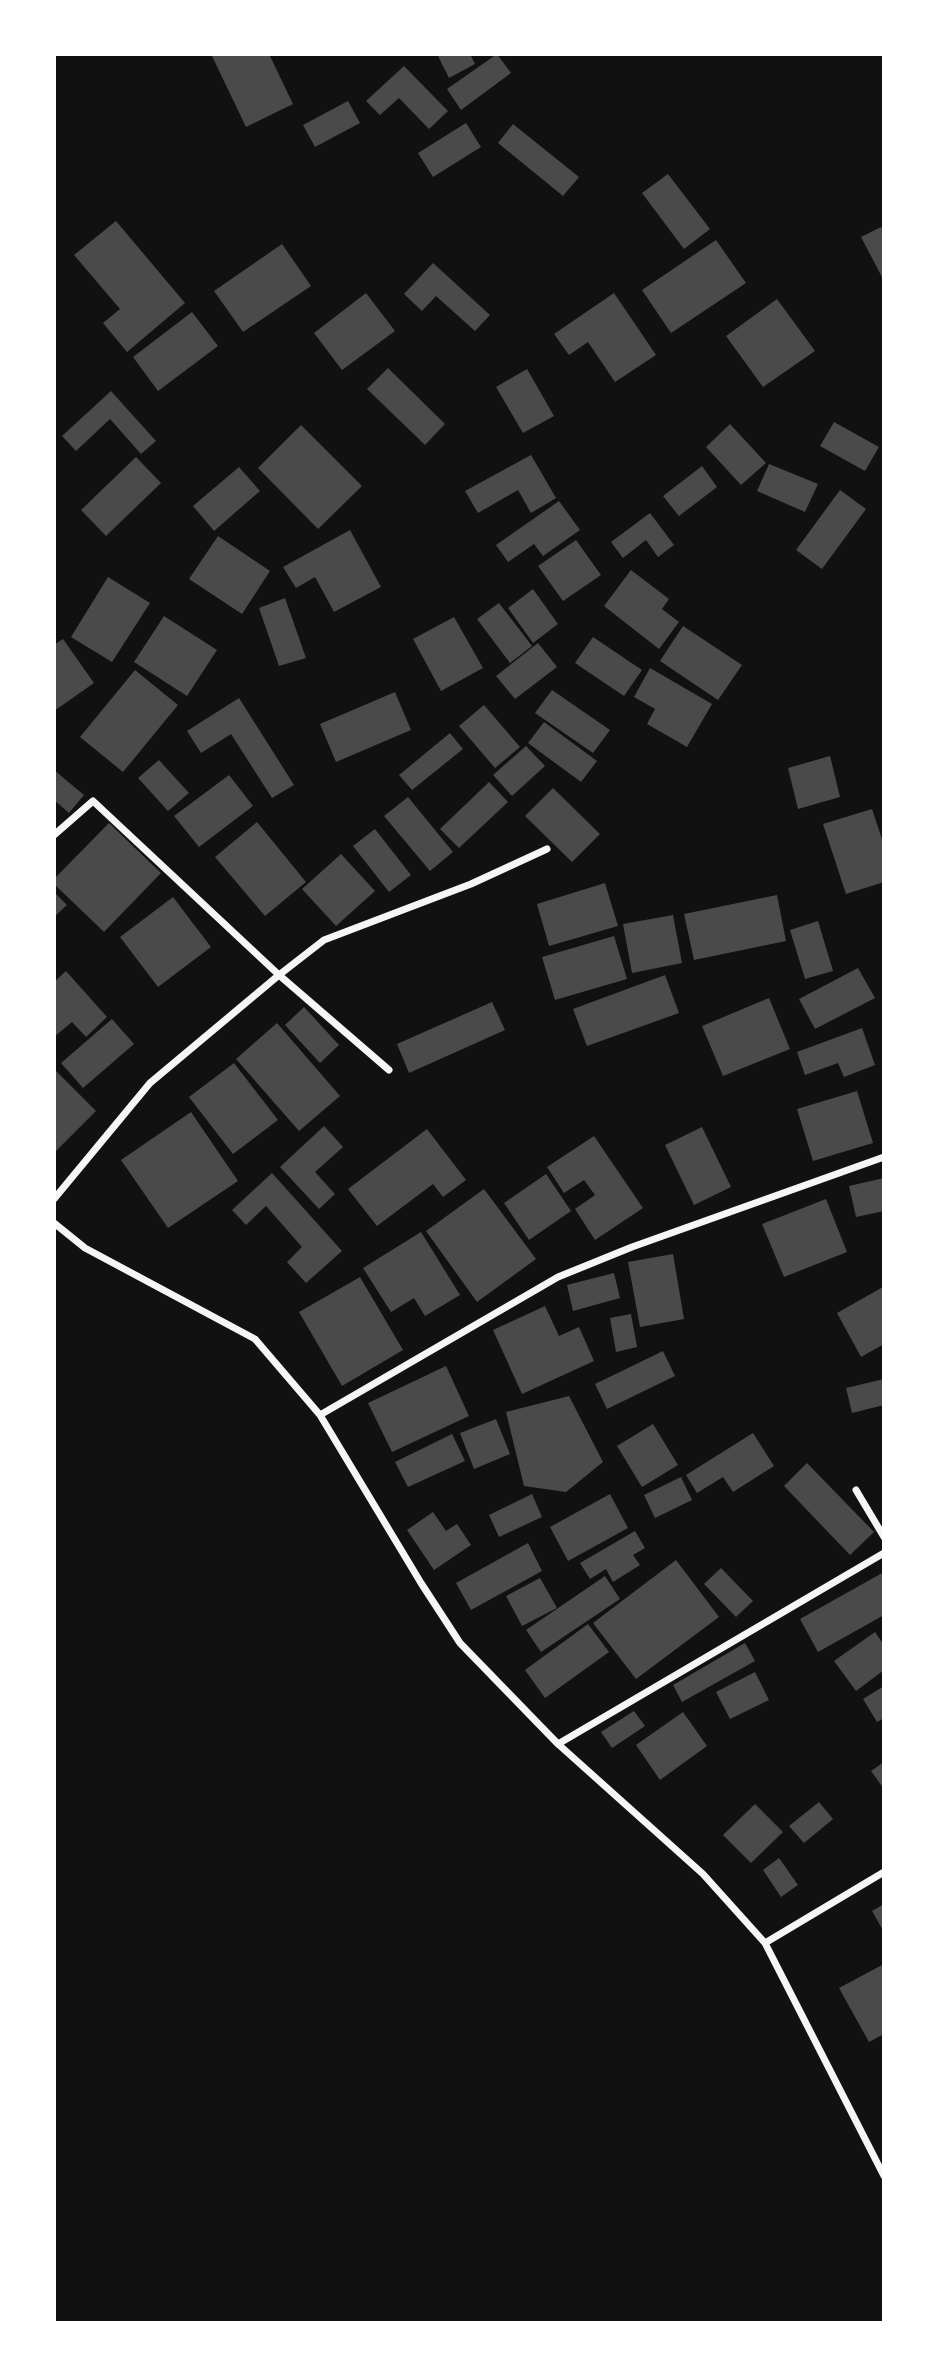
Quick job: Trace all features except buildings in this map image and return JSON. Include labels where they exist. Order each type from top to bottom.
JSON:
[{"type":"street","points":[[54,835],[93,801],[279,975],[389,1070]]},
{"type":"street","points":[[54,1199],[150,1083],[324,940],[471,884],[547,849]]},
{"type":"street","points":[[320,1415],[558,1277],[632,1247],[884,1157]]},
{"type":"street","points":[[54,1223],[85,1248],[255,1339],[320,1415],[460,1643],[558,1744],[703,1874],[765,1943],[884,2176]]},
{"type":"street","points":[[856,1490],[884,1537]]},
{"type":"street","points":[[558,1744],[884,1553]]},
{"type":"street","points":[[765,1943],[884,1872]]}]
